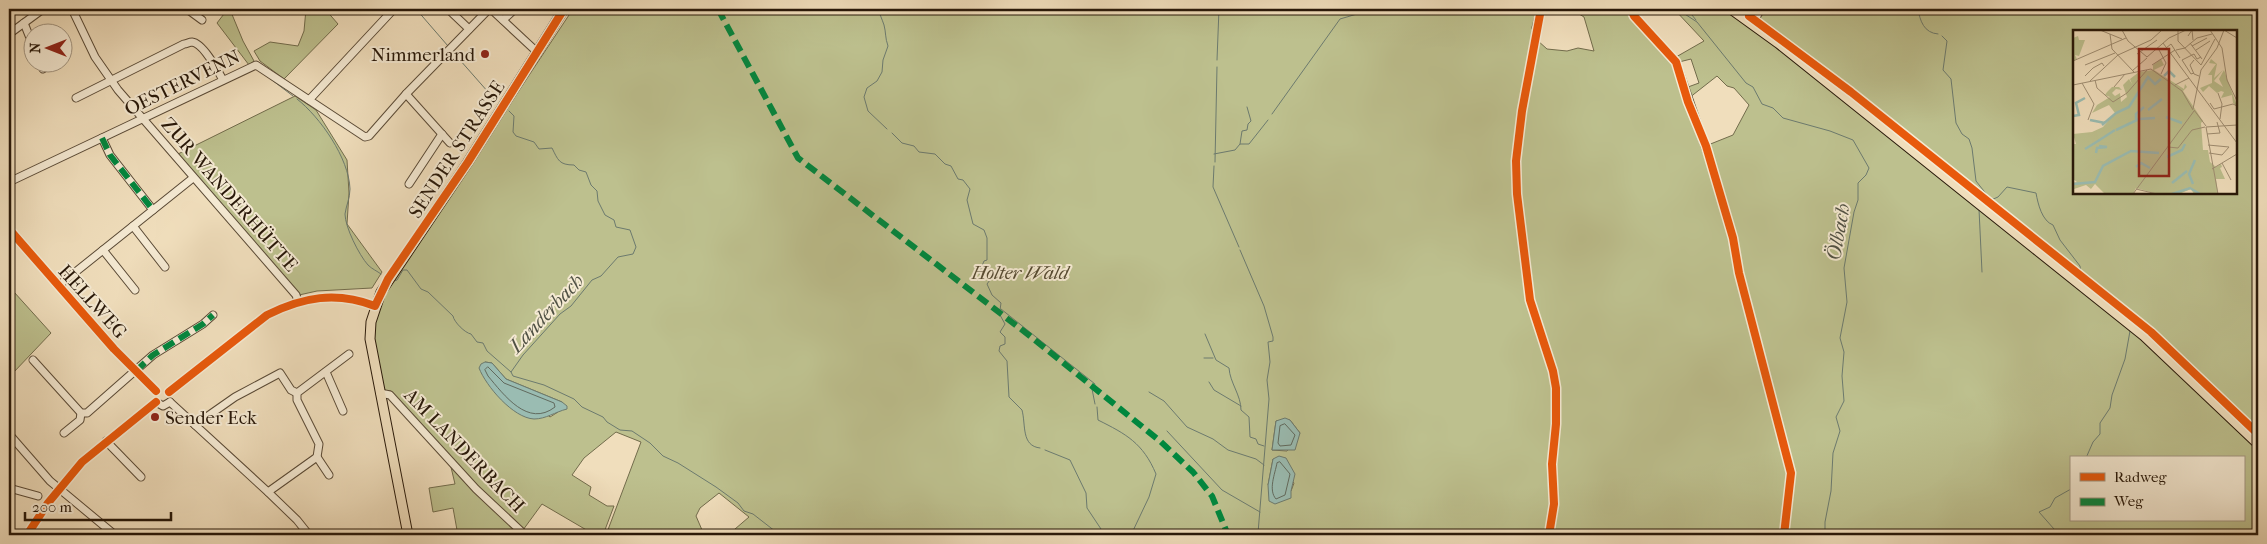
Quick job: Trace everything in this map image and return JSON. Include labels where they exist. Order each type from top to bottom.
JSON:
[{"type":"main road","name":"SENDER STRASSE","points":[[408,535],[370,339],[371,322],[375,306],[388,279],[503,108],[564,9]]},
{"type":"main road","points":[[1731,9],[2144,336],[2258,444]]},
{"type":"street","points":[[25,22],[43,9]]},
{"type":"street","name":"ZUR WANDERHÜTTE","points":[[72,9],[95,57],[111,80],[143,120],[296,295],[298,301]]},
{"type":"street","points":[[186,9],[202,20]]},
{"type":"street","points":[[448,9],[469,30]]},
{"type":"street","points":[[503,20],[515,9]]},
{"type":"street","points":[[1536,28],[1541,9]]},
{"type":"street","points":[[1631,9],[1634,16],[1676,62],[1713,169]]},
{"type":"street","points":[[1752,24],[1761,9]]},
{"type":"street","points":[[392,11],[309,100],[364,137],[369,136],[406,94],[488,10],[493,11],[537,52]]},
{"type":"street","points":[[9,34],[22,24]]},
{"type":"street","points":[[76,98],[184,44],[192,42],[197,44],[214,64],[223,80]]},
{"type":"street","name":"OESTERVENN","points":[[9,182],[256,65],[309,100]]},
{"type":"street","points":[[406,94],[450,143]]},
{"type":"street","points":[[409,184],[442,134]]},
{"type":"street","points":[[102,138],[110,155],[153,210]]},
{"type":"street","points":[[58,286],[193,178]]},
{"type":"street","points":[[133,226],[165,267]]},
{"type":"street","name":"HELLWEG","points":[[9,229],[58,286],[156,391]]},
{"type":"street","points":[[103,250],[135,290]]},
{"type":"street","points":[[169,392],[267,315],[298,301],[336,297],[375,306]]},
{"type":"street","points":[[81,413],[90,411],[153,355],[203,324],[213,315]]},
{"type":"street","points":[[296,393],[349,354]]},
{"type":"street","points":[[33,360],[81,413]]},
{"type":"street","points":[[326,372],[342,411]]},
{"type":"street","points":[[194,425],[235,397],[280,373],[296,393]]},
{"type":"street","points":[[169,392],[161,389],[156,391],[154,397],[156,402],[163,406],[170,402]]},
{"type":"street","points":[[169,392],[170,402]]},
{"type":"street","points":[[268,492],[316,456],[319,444],[296,400],[296,393]]},
{"type":"street","name":"AM LANDERBACH","points":[[380,393],[390,395],[476,489],[525,535]]},
{"type":"street","points":[[27,535],[60,488],[82,462],[156,402]]},
{"type":"street","points":[[170,402],[268,492],[297,520],[309,535]]},
{"type":"street","points":[[64,433],[80,420],[81,413]]},
{"type":"street","points":[[9,434],[42,473],[115,535]]},
{"type":"street","points":[[106,441],[141,477]]},
{"type":"street","points":[[316,456],[329,475]]},
{"type":"street","points":[[9,488],[38,496]]},
{"type":"green space","points":[[306,9],[325,9],[338,24],[284,79],[260,61],[254,51],[270,42],[298,46],[304,31]]},
{"type":"green space","name":"Holter Wald","points":[[573,9],[1543,9],[1537,40],[1547,49],[1567,51],[1578,48],[1594,51],[1584,17],[1571,9],[1634,9],[1636,15],[1676,57],[1704,41],[1674,9],[2258,9],[2258,535],[728,535],[749,517],[719,493],[700,508],[696,516],[702,530],[709,532],[710,535],[606,535],[641,442],[616,432],[584,458],[572,475],[591,487],[589,495],[607,506],[614,506],[603,535],[595,535],[542,504],[523,530],[477,487],[391,391],[381,390],[373,338],[376,306]],"holes":[[[1691,59],[1699,83],[1688,87],[1679,62]],[[1717,76],[1727,86],[1734,88],[1749,105],[1733,135],[1708,145],[1689,98]],[[485,362],[492,363],[506,379],[562,402],[558,412],[550,417]],[[1290,420],[1300,433],[1287,451],[1272,450],[1276,421]],[[1273,459],[1294,483],[1291,491],[1268,485]]]},
{"type":"green space","points":[[227,10],[231,12],[254,61],[249,65],[217,23]]},
{"type":"green space","points":[[295,96],[316,110],[347,160],[349,193],[347,224],[382,272],[372,288],[317,291],[299,295],[178,154]]},
{"type":"green space","points":[[14,292],[51,333],[13,373],[9,367],[9,298]]},
{"type":"green space","points":[[450,463],[522,535],[436,535],[457,530],[453,508],[433,512],[429,488],[455,484]]},
{"type":"water","points":[[485,362],[492,363],[506,379],[562,402],[567,406],[567,409],[538,419],[526,417],[518,413],[501,400],[488,383],[479,368]]},
{"type":"water","points":[[1285,418],[1290,420],[1300,433],[1295,450],[1272,450],[1276,421]]},
{"type":"water","points":[[1279,456],[1286,458],[1295,474],[1291,498],[1275,504],[1269,501],[1268,485],[1273,459]]},
{"type":"waterway","name":"Landerbach","points":[[416,9],[448,46]]},
{"type":"waterway","points":[[878,9],[884,25],[888,46],[883,60],[882,72],[877,81],[867,88],[864,97],[868,111],[887,129]]},
{"type":"waterway","points":[[1210,9],[1218,11]]},
{"type":"waterway","points":[[1217,60],[1219,9]]},
{"type":"waterway","points":[[1272,114],[1340,19],[1374,9]]},
{"type":"waterway","name":"Ölbach","points":[[1677,9],[1697,22],[1746,83],[1753,87],[1762,104],[1773,108],[1783,118],[1830,131],[1853,140],[1869,168],[1866,175],[1858,183],[1858,200],[1844,268],[1847,302],[1840,338],[1844,352],[1842,376],[1844,401],[1836,417],[1840,431],[1833,453],[1831,491],[1825,522],[1825,535]]},
{"type":"waterway","name":"Ölbach","points":[[1687,9],[1696,20]]},
{"type":"waterway","points":[[1918,9],[1926,29],[1938,34]]},
{"type":"waterway","points":[[1942,36],[1947,41],[1943,70],[1951,79],[1956,123],[1962,134],[1969,139],[1972,148],[1976,181],[1991,200],[1998,197],[2007,187],[2036,193],[2043,216],[2053,225],[2060,240],[2080,266],[2081,274]]},
{"type":"waterway","name":"Landerbach","points":[[452,51],[496,101]]},
{"type":"waterway","points":[[1215,162],[1217,67]]},
{"type":"waterway","points":[[264,74],[293,96]]},
{"type":"waterway","points":[[297,99],[324,127],[345,164],[350,189],[345,214],[347,226],[364,260],[381,274]]},
{"type":"waterway","points":[[1240,144],[1242,131],[1247,130],[1248,124],[1251,121],[1247,107]]},
{"type":"waterway","name":"Landerbach","points":[[509,111],[514,116],[513,132],[516,136],[534,142],[539,149],[552,148],[562,163],[574,165],[579,170],[586,172],[591,185],[597,191],[598,201],[605,215],[614,220],[616,227],[630,230],[636,247],[633,254],[618,257],[601,276],[592,280],[571,306],[560,314],[523,355],[511,372],[513,376],[544,385],[574,399],[582,407],[603,417],[607,422],[620,430],[632,431],[650,443],[663,456],[678,463],[716,487],[738,503],[744,511],[753,514],[780,535]]},
{"type":"waterway","points":[[1214,154],[1235,150],[1240,144],[1249,144],[1268,120]]},
{"type":"waterway","points":[[892,133],[902,143],[914,146],[919,152],[935,154],[945,164],[951,166],[958,179],[963,180],[970,189],[967,200],[973,224],[984,230],[987,238],[987,260],[984,261],[979,273],[990,280],[987,284],[992,295],[1001,303],[1000,310]]},
{"type":"waterway","points":[[1214,166],[1213,187],[1239,247]]},
{"type":"waterway","points":[[1979,209],[1982,272]]},
{"type":"waterway","points":[[1240,250],[1264,306],[1273,337],[1273,341],[1268,342],[1270,362],[1267,380],[1269,399],[1258,533],[1265,535]]},
{"type":"waterway","points":[[394,281],[397,280],[403,270],[407,270],[421,289],[428,292],[453,316],[460,327],[471,334],[477,342],[483,343],[487,351],[511,372]]},
{"type":"waterway","points":[[2080,279],[2116,308]]},
{"type":"waterway","points":[[1001,309],[1095,384]]},
{"type":"waterway","points":[[1000,315],[1005,324],[1000,332],[1005,337],[1005,344],[1000,346],[999,351],[1007,361],[1009,397],[1022,410],[1027,439],[1034,446],[1040,448]]},
{"type":"waterway","points":[[2087,456],[2093,442],[2100,434],[2100,423],[2110,408],[2112,395],[2125,359],[2130,331]]},
{"type":"waterway","points":[[1205,334],[1216,360],[1229,368],[1241,410],[1249,417],[1250,437],[1256,439],[1258,444],[1264,446]]},
{"type":"waterway","points":[[1204,358],[1213,358]]},
{"type":"waterway","points":[[1209,382],[1214,390],[1241,406]]},
{"type":"waterway","points":[[1092,389],[1095,404]]},
{"type":"waterway","points":[[1149,392],[1164,401],[1187,427],[1213,439],[1228,450],[1256,459],[1264,465]]},
{"type":"waterway","points":[[1097,407],[1098,420],[1133,441],[1145,454],[1156,474],[1149,497],[1131,535]]},
{"type":"waterway","points":[[1167,431],[1222,490],[1260,512]]},
{"type":"waterway","points":[[1045,450],[1070,460],[1086,493],[1087,508],[1105,535]]},
{"type":"waterway","points":[[2053,535],[2054,529],[2039,512],[2050,507],[2055,498],[2070,490]]},
{"type":"marked path","points":[[718,9],[798,158],[1030,336],[1160,441],[1193,472],[1212,496],[1228,535]]},
{"type":"marked path","points":[[102,138],[110,155],[153,210]]},
{"type":"marked path","points":[[136,371],[153,355],[203,324],[213,315]]},
{"type":"cycle path","points":[[169,392],[267,315],[280,309],[307,300],[320,298],[361,301],[375,306],[388,279],[468,162],[564,9]]},
{"type":"cycle path","points":[[1541,9],[1522,111],[1516,161],[1517,194],[1530,300],[1553,371],[1556,388],[1556,424],[1552,464],[1554,504],[1549,535]]},
{"type":"cycle path","points":[[1631,9],[1634,16],[1676,62],[1688,102],[1706,146],[1733,238],[1739,273],[1791,473],[1784,535]]},
{"type":"cycle path","points":[[1754,9],[1749,16],[1851,92],[2151,332],[2258,434]]},
{"type":"cycle path","points":[[9,229],[114,349],[156,391]]},
{"type":"cycle path","points":[[27,535],[48,503],[82,462],[156,402]]},
{"type":"place","name":"Nimmerland","points":[[485,54]]},
{"type":"place","name":"Sender Eck","points":[[155,417]]}]
